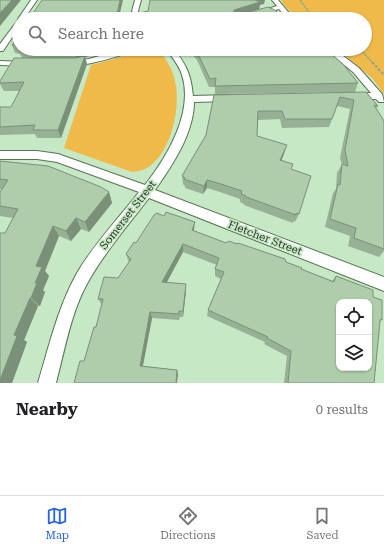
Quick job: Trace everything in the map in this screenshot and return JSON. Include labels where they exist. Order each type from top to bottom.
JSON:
[{"type":"street","points":[[26,12],[34,0]]},
{"type":"street","points":[[135,12],[138,0]]},
{"type":"street","points":[[275,0],[285,12]]},
{"type":"street","points":[[262,12],[280,7]]},
{"type":"street","points":[[0,49],[12,32]]},
{"type":"street","points":[[63,64],[89,61],[107,56]]},
{"type":"street","name":"Somerset Street","points":[[47,383],[67,317],[83,277],[103,246],[147,192],[180,141],[184,130],[190,99],[187,77],[175,56]]},
{"type":"street","points":[[338,56],[356,70],[382,99]]},
{"type":"street","points":[[0,63],[35,64]]},
{"type":"street","points":[[344,96],[382,99]]},
{"type":"street","points":[[190,99],[237,98]]},
{"type":"street","name":"Fletcher Street","points":[[0,155],[38,155],[58,158],[137,186],[147,192],[384,284]]},
{"type":"path","points":[[300,0],[309,12]]},
{"type":"path","points":[[366,56],[384,75]]},
{"type":"shaded area","points":[[281,0],[384,0],[384,94],[372,78],[345,56],[372,56],[372,12],[291,12]]},
{"type":"shaded area","points":[[125,56],[164,56],[167,61],[174,77],[177,91],[176,115],[164,149],[158,159],[150,166],[139,171],[132,172],[64,148],[91,65]]},
{"type":"building","points":[[0,0],[12,0],[0,13]]},
{"type":"building","points":[[42,0],[120,0],[117,12],[34,12]]},
{"type":"building","points":[[150,0],[255,0],[260,2],[234,10],[234,12],[144,12],[148,11]]},
{"type":"building","points":[[268,7],[277,12],[250,12]]},
{"type":"building","points":[[85,56],[58,130],[33,130],[35,125],[0,127],[0,107],[11,107],[24,82],[0,83],[14,58],[75,58]]},
{"type":"building","points":[[199,56],[333,56],[343,64],[358,83],[215,86],[216,78],[210,79]]},
{"type":"building","points":[[366,92],[378,106],[374,105],[384,121],[384,249],[354,238],[356,228],[330,219],[338,184],[340,185],[342,164],[348,166],[345,150],[354,100],[340,97],[332,119],[285,119],[282,111],[258,111],[257,136],[287,145],[280,160],[293,164],[291,169],[311,176],[299,214],[296,213],[296,215],[246,197],[241,194],[242,191],[221,184],[207,180],[204,186],[184,179],[185,178],[182,176],[206,135],[214,95]]},
{"type":"building","points":[[0,161],[48,166],[101,187],[109,192],[85,222],[76,218],[66,231],[53,226],[36,266],[42,267],[35,283],[37,283],[14,335],[17,336],[0,380],[0,233],[5,233],[18,209],[0,206],[0,192],[8,180],[0,179]]},
{"type":"building","points":[[166,212],[195,222],[192,230],[226,243],[229,241],[238,243],[285,259],[286,262],[334,282],[336,276],[373,290],[373,297],[382,300],[382,320],[381,319],[380,321],[374,383],[288,383],[291,351],[267,338],[268,337],[208,310],[224,272],[215,269],[219,258],[183,244],[162,282],[186,284],[183,311],[179,311],[179,314],[150,312],[140,366],[177,370],[176,383],[74,383],[80,361],[84,361],[94,327],[96,327],[103,299],[98,299],[104,277],[118,278],[131,259],[126,254],[134,242],[136,243],[154,215],[157,213],[164,216]]}]
